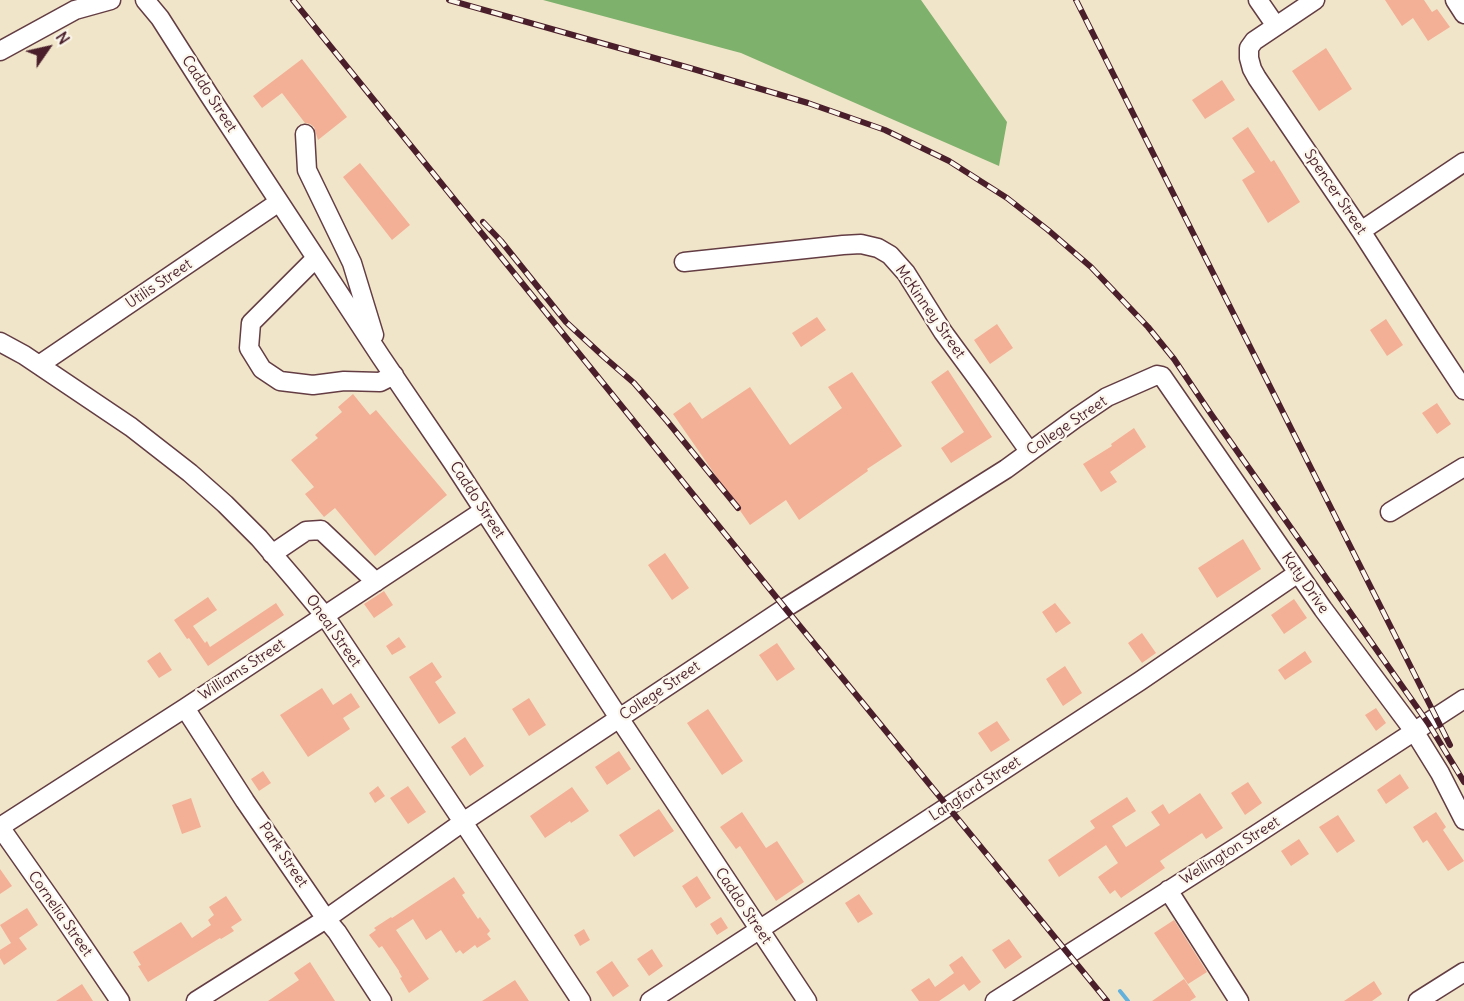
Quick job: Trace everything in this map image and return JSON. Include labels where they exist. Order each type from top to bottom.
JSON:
[{"type":"street","points":[[0,51],[75,10],[111,0]]},
{"type":"street","name":"Caddo Street","points":[[145,0],[160,18],[807,1001]]},
{"type":"street","points":[[1258,0],[1276,26],[1314,0]]},
{"type":"street","points":[[1455,0],[1464,14]]},
{"type":"street","name":"Spencer Street","points":[[1276,26],[1254,41],[1249,48],[1252,69],[1464,390]]},
{"type":"street","points":[[305,134],[307,170],[352,263],[381,357]]},
{"type":"street","points":[[1361,231],[1464,162]]},
{"type":"street","name":"Utilis Street","points":[[39,365],[279,202]]},
{"type":"street","name":"McKinney Street","points":[[684,262],[843,245],[861,244],[878,248],[890,255],[906,273],[943,332],[1029,451]]},
{"type":"street","points":[[316,258],[251,323],[249,348],[262,369],[280,381],[313,385],[344,381],[380,382],[394,375]]},
{"type":"street","name":"Oneal Street","points":[[0,342],[39,365],[130,427],[190,473],[225,504],[296,580],[324,616],[581,1001]]},
{"type":"street","name":"Katy Drive","points":[[1129,387],[1157,375],[1162,376],[1323,609],[1414,731],[1440,773],[1464,820]]},
{"type":"street","name":"College Street","points":[[196,1001],[326,919],[463,822],[785,608],[1006,469],[1091,408],[1129,387]]},
{"type":"street","points":[[1390,512],[1464,467]]},
{"type":"street","name":"Williams Street","points":[[0,827],[483,511]]},
{"type":"street","points":[[272,554],[306,531],[321,530],[376,582]]},
{"type":"street","name":"Langford Street","points":[[650,1001],[1140,681],[1298,573]]},
{"type":"street","name":"Wellington Street","points":[[995,1001],[1244,843],[1464,699]]},
{"type":"street","name":"Park Street","points":[[185,708],[239,792],[382,1001]]},
{"type":"street","name":"Cornelia Street","points":[[0,827],[120,1001]]},
{"type":"street","points":[[1168,890],[1239,1001]]},
{"type":"street","points":[[1418,1001],[1464,972]]},
{"type":"green space","points":[[543,0],[921,0],[1007,122],[999,166],[741,53]]},
{"type":"building","points":[[1385,0],[1424,0],[1432,12],[1437,9],[1450,27],[1428,41],[1413,18],[1402,26]]},
{"type":"building","points":[[1326,48],[1352,89],[1319,111],[1292,71]]},
{"type":"building","points":[[302,59],[347,117],[318,140],[314,127],[305,123],[282,93],[262,108],[253,96]]},
{"type":"building","points":[[1222,80],[1235,100],[1205,119],[1192,100]]},
{"type":"building","points":[[1248,127],[1271,162],[1274,160],[1300,202],[1268,223],[1242,180],[1255,172],[1232,138]]},
{"type":"building","points":[[360,163],[410,225],[392,240],[343,177]]},
{"type":"building","points":[[817,317],[826,330],[801,347],[792,333]]},
{"type":"building","points":[[1386,319],[1403,345],[1387,356],[1370,330]]},
{"type":"building","points":[[997,324],[1013,348],[990,364],[974,340]]},
{"type":"building","points":[[948,370],[992,437],[951,463],[941,448],[964,432],[931,382]]},
{"type":"building","points":[[852,372],[902,446],[799,520],[786,500],[750,525],[673,414],[690,402],[702,419],[750,387],[790,445],[842,408],[828,387]]},
{"type":"building","points":[[353,394],[370,415],[376,410],[447,495],[375,556],[335,508],[324,517],[305,494],[314,487],[291,460],[318,438],[315,435],[342,412],[338,407]]},
{"type":"building","points":[[1437,403],[1451,424],[1437,434],[1422,413]]},
{"type":"building","points":[[1134,428],[1146,447],[1110,472],[1117,482],[1101,492],[1083,464],[1112,446],[1111,444]]},
{"type":"building","points":[[1243,539],[1261,569],[1217,598],[1198,568]]},
{"type":"building","points":[[665,553],[689,588],[672,600],[648,565]]},
{"type":"building","points":[[384,591],[393,605],[374,618],[364,604]]},
{"type":"building","points":[[208,597],[217,610],[193,626],[210,647],[276,603],[284,615],[208,666],[174,620]]},
{"type":"building","points":[[1294,599],[1307,618],[1284,634],[1271,615]]},
{"type":"building","points":[[1055,603],[1071,623],[1056,633],[1042,612]]},
{"type":"building","points":[[1142,633],[1156,653],[1142,663],[1128,643]]},
{"type":"building","points":[[399,637],[406,647],[392,655],[386,646]]},
{"type":"building","points":[[777,643],[795,669],[777,681],[759,655]]},
{"type":"building","points":[[1305,651],[1312,662],[1285,680],[1278,670]]},
{"type":"building","points":[[160,652],[172,670],[159,678],[147,661]]},
{"type":"building","points":[[432,662],[442,677],[435,682],[456,713],[439,724],[409,677]]},
{"type":"building","points":[[1065,666],[1082,693],[1063,706],[1046,679]]},
{"type":"building","points":[[322,688],[333,705],[351,693],[360,707],[343,718],[350,729],[308,757],[280,715]]},
{"type":"building","points":[[529,698],[546,725],[529,736],[512,709]]},
{"type":"building","points":[[1376,708],[1386,723],[1376,731],[1365,715]]},
{"type":"building","points":[[708,709],[743,761],[722,775],[687,723]]},
{"type":"building","points":[[997,721],[1010,740],[991,752],[978,733]]},
{"type":"building","points":[[465,737],[484,766],[470,776],[451,747]]},
{"type":"building","points":[[619,751],[631,769],[607,785],[595,767]]},
{"type":"building","points":[[263,771],[271,783],[259,791],[251,779]]},
{"type":"building","points":[[1400,774],[1409,788],[1386,804],[1377,790]]},
{"type":"building","points":[[1248,782],[1262,803],[1245,815],[1231,793]]},
{"type":"building","points":[[378,786],[385,796],[375,803],[369,793]]},
{"type":"building","points":[[408,786],[426,812],[408,824],[390,798]]},
{"type":"building","points":[[572,787],[589,811],[545,838],[530,816]]},
{"type":"building","points":[[1200,793],[1223,828],[1206,839],[1202,833],[1160,861],[1165,868],[1121,898],[1115,890],[1110,894],[1098,877],[1118,863],[1106,845],[1059,877],[1048,860],[1095,828],[1090,821],[1127,797],[1136,811],[1112,826],[1126,847],[1160,825],[1151,812],[1163,804],[1169,814]]},
{"type":"building","points":[[191,798],[201,827],[182,834],[172,805]]},
{"type":"building","points":[[659,809],[674,831],[634,857],[619,835]]},
{"type":"building","points":[[742,812],[766,848],[777,841],[804,882],[776,901],[740,846],[736,849],[720,827]]},
{"type":"building","points":[[1436,812],[1446,827],[1443,830],[1464,861],[1448,871],[1427,840],[1423,843],[1413,827]]},
{"type":"building","points":[[1338,815],[1355,841],[1337,853],[1319,827]]},
{"type":"building","points":[[1299,839],[1309,854],[1291,866],[1281,851]]},
{"type":"building","points":[[0,869],[12,886],[0,894]]},
{"type":"building","points":[[697,876],[711,898],[696,908],[682,886]]},
{"type":"building","points":[[454,877],[465,893],[462,895],[478,919],[480,917],[490,931],[487,934],[491,939],[477,948],[475,945],[463,954],[460,950],[456,953],[441,930],[426,940],[413,919],[396,930],[429,979],[409,993],[400,978],[402,977],[399,971],[382,946],[379,948],[369,935],[376,930],[374,928]]},
{"type":"building","points":[[859,894],[873,914],[858,923],[845,903]]},
{"type":"building","points":[[226,896],[242,920],[231,927],[234,931],[148,982],[133,952],[181,922],[192,938],[211,925],[208,920],[214,915],[209,907]]},
{"type":"building","points":[[27,908],[38,925],[19,938],[27,949],[4,965],[0,958],[0,950],[11,943],[0,925]]},
{"type":"building","points":[[721,917],[728,928],[717,935],[710,924]]},
{"type":"building","points":[[1174,920],[1207,972],[1188,984],[1154,933]]},
{"type":"building","points":[[584,929],[590,940],[580,946],[574,935]]},
{"type":"building","points":[[1009,939],[1022,957],[1005,969],[992,950]]},
{"type":"building","points":[[652,949],[663,966],[649,976],[637,959]]},
{"type":"building","points":[[962,956],[981,982],[969,991],[964,984],[939,1001],[919,1001],[911,990],[929,978],[935,987],[954,973],[949,965]]},
{"type":"building","points":[[612,961],[629,986],[613,997],[596,972]]},
{"type":"building","points":[[310,962],[335,1001],[268,1001],[299,980],[294,973]]},
{"type":"building","points":[[1184,979],[1196,997],[1190,1001],[1152,1001]]},
{"type":"building","points":[[515,980],[529,1001],[482,1001]]},
{"type":"building","points":[[1374,981],[1382,994],[1372,1001],[1344,1001]]},
{"type":"building","points":[[82,984],[93,1001],[56,1001]]},
{"type":"waterway","points":[[1120,991],[1128,1001]]},
{"type":"railway","points":[[293,0],[785,608],[1107,1001]]},
{"type":"railway","points":[[449,0],[808,103],[885,130],[949,161],[1007,198],[1091,267],[1148,327],[1174,359],[1428,723],[1464,782]]},
{"type":"railway","points":[[1076,0],[1450,745]]},
{"type":"railway","points":[[483,222],[566,322],[634,383],[738,508]]}]
